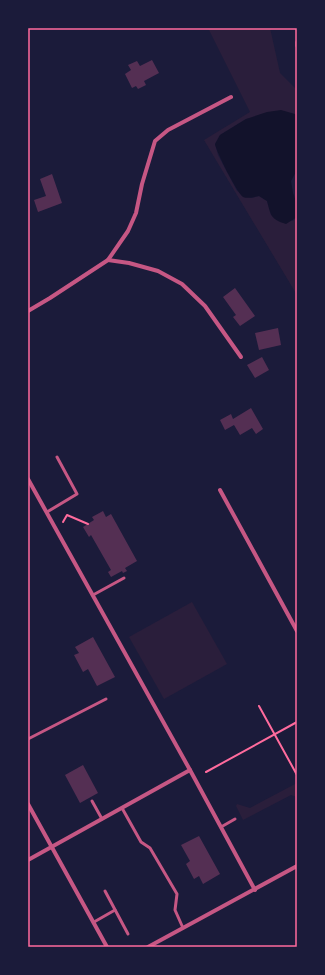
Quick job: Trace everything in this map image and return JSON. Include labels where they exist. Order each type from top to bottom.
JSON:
[{"type":"street","points":[[28,311],[108,260],[128,231],[136,213],[155,141],[168,130],[231,97]]},
{"type":"street","points":[[108,260],[129,263],[158,271],[182,284],[205,306],[241,357]]},
{"type":"street","points":[[28,480],[190,770],[255,890]]},
{"type":"street","points":[[220,490],[297,631]]},
{"type":"street","points":[[28,860],[190,770]]},
{"type":"street","points":[[28,804],[107,947]]},
{"type":"street","points":[[148,947],[297,866]]},
{"type":"lane","points":[[47,512],[77,494],[57,457]]},
{"type":"lane","points":[[93,595],[124,578]]},
{"type":"lane","points":[[28,739],[106,699]]},
{"type":"lane","points":[[92,800],[102,819]]},
{"type":"lane","points":[[122,808],[141,842],[150,848],[177,894],[175,910],[183,928]]},
{"type":"lane","points":[[221,827],[235,819]]},
{"type":"lane","points":[[105,892],[128,934]]},
{"type":"lane","points":[[94,922],[115,910]]},
{"type":"path","points":[[63,522],[67,515],[88,524]]},
{"type":"path","points":[[259,706],[297,775]]},
{"type":"path","points":[[206,772],[297,722]]},
{"type":"shaded area","points":[[208,28],[270,28],[280,73],[297,90],[297,116],[295,114],[246,119],[220,135],[215,144],[218,155],[237,191],[251,198],[259,196],[267,201],[271,215],[293,221],[297,217],[297,295],[204,140],[250,112]]},
{"type":"shaded area","points":[[281,110],[297,116],[297,170],[291,181],[297,204],[297,217],[286,224],[272,216],[267,201],[259,196],[247,198],[240,194],[227,172],[215,144],[220,135],[246,119],[267,112]]},
{"type":"shaded area","points":[[192,602],[227,664],[164,699],[129,637]]},
{"type":"shaded area","points":[[297,783],[297,797],[291,795],[243,820],[236,806],[237,804],[250,808]]},
{"type":"building","points":[[152,60],[159,73],[144,81],[146,85],[138,89],[136,86],[132,88],[125,74],[131,70],[128,65],[137,61],[140,66]]},
{"type":"building","points":[[52,174],[62,203],[38,212],[34,200],[46,196],[40,179]]},
{"type":"building","points":[[235,288],[255,316],[240,326],[233,317],[236,315],[223,297]]},
{"type":"building","points":[[278,328],[281,345],[259,350],[255,333]]},
{"type":"building","points":[[262,357],[269,370],[255,378],[247,365]]},
{"type":"building","points":[[251,408],[263,429],[256,434],[252,428],[240,435],[234,425],[225,430],[220,420],[231,414],[233,419]]},
{"type":"building","points":[[103,511],[106,517],[111,514],[137,561],[125,568],[127,571],[123,573],[122,571],[111,577],[108,572],[111,570],[91,535],[89,537],[83,527],[94,520],[92,517]]},
{"type":"building","points":[[93,637],[115,677],[97,686],[88,669],[83,672],[74,655],[79,653],[75,647]]},
{"type":"building","points":[[83,765],[98,793],[80,803],[65,775]]},
{"type":"building","points":[[199,836],[220,874],[203,884],[199,876],[194,879],[186,864],[190,861],[181,845]]}]
